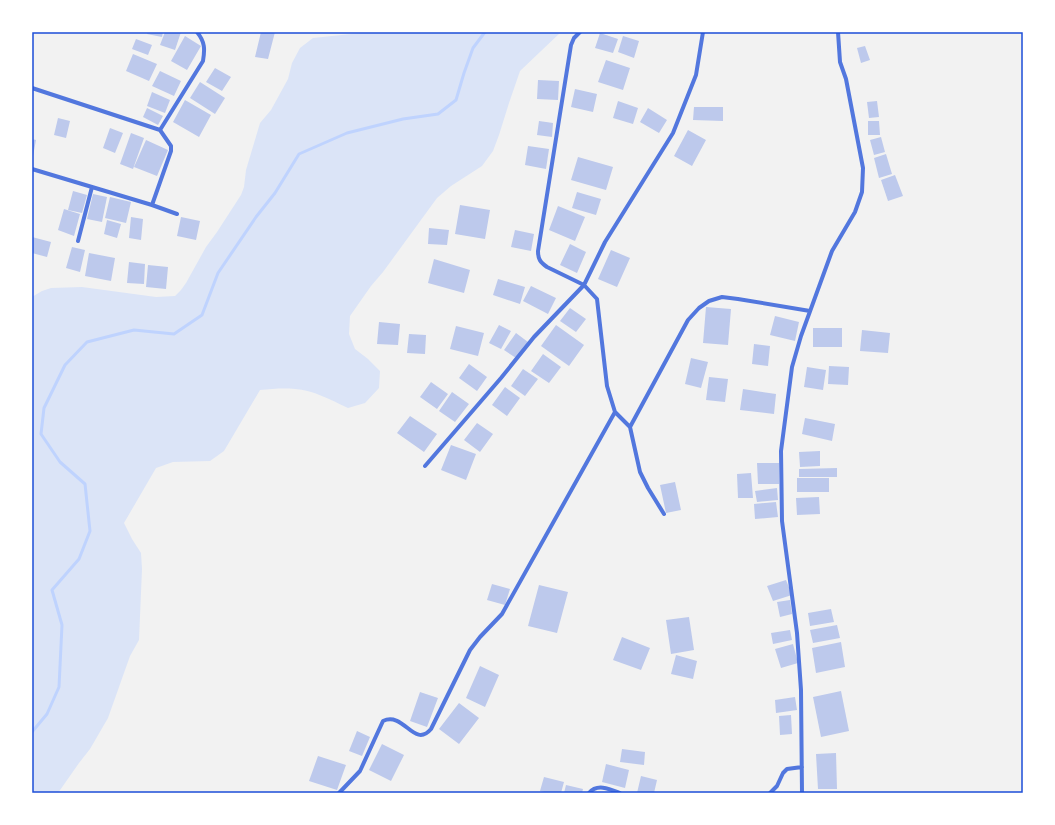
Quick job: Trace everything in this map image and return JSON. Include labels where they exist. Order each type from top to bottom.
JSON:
[{"type":"street","points":[[160,130],[203,61],[204,45],[202,38],[197,32]]},
{"type":"street","points":[[580,32],[574,38],[571,45],[538,258],[547,267],[584,285],[597,299],[607,386],[615,412],[630,427],[640,472],[664,514]]},
{"type":"street","points":[[425,466],[501,378],[534,337],[584,285],[605,242],[673,134],[696,75],[703,32]]},
{"type":"street","points":[[802,793],[801,690],[797,633],[782,521],[781,451],[792,367],[801,336],[832,251],[855,212],[862,192],[863,168],[846,79],[840,62],[838,32]]},
{"type":"street","points":[[32,88],[160,130],[171,146],[172,151],[152,205]]},
{"type":"street","points":[[32,168],[177,214]]},
{"type":"street","points":[[78,241],[92,187]]},
{"type":"street","points":[[630,427],[688,320],[699,308],[709,301],[722,298],[738,299],[810,311]]},
{"type":"street","points":[[338,793],[360,771],[383,721],[393,719],[418,735],[427,734],[431,729],[470,650],[502,614],[615,412]]},
{"type":"street","points":[[770,793],[777,786],[782,774],[787,769],[802,767]]},
{"type":"street","points":[[589,793],[591,790],[604,787],[620,793]]},
{"type":"shaded area","points":[[383,32],[561,32],[520,71],[493,151],[482,166],[451,186],[437,198],[350,316],[349,334],[355,349],[380,371],[379,388],[365,403],[348,408],[308,391],[291,389],[260,390],[224,451],[210,461],[173,462],[156,468],[124,523],[141,553],[142,569],[139,640],[130,656],[108,718],[90,749],[58,793],[32,793],[32,297],[51,288],[82,287],[156,297],[175,296],[186,283],[206,247],[241,195],[244,187],[246,170],[260,123],[271,110],[288,79],[292,63],[300,48],[313,38]]},
{"type":"building","points":[[148,32],[163,32],[162,37],[147,34]]},
{"type":"building","points":[[165,32],[181,32],[175,50],[160,45]]},
{"type":"building","points":[[261,32],[275,32],[268,59],[255,57]]},
{"type":"building","points":[[600,33],[618,39],[613,53],[595,48]]},
{"type":"building","points":[[185,36],[201,46],[187,70],[171,61]]},
{"type":"building","points":[[623,36],[639,41],[634,58],[618,52]]},
{"type":"building","points":[[136,39],[152,45],[148,55],[132,49]]},
{"type":"building","points":[[865,46],[870,60],[861,63],[857,48]]},
{"type":"building","points":[[133,54],[157,64],[149,81],[126,71]]},
{"type":"building","points":[[606,60],[630,68],[623,90],[598,82]]},
{"type":"building","points":[[215,68],[231,77],[222,91],[206,82]]},
{"type":"building","points":[[160,71],[181,81],[174,96],[152,86]]},
{"type":"building","points":[[538,80],[559,81],[558,100],[537,99]]},
{"type":"building","points":[[200,82],[225,98],[215,114],[190,98]]},
{"type":"building","points":[[575,89],[597,94],[593,112],[571,107]]},
{"type":"building","points":[[152,92],[170,100],[165,113],[147,106]]},
{"type":"building","points":[[185,100],[211,115],[199,137],[173,122]]},
{"type":"building","points":[[618,101],[638,108],[633,124],[613,118]]},
{"type":"building","points":[[877,101],[879,117],[869,118],[867,102]]},
{"type":"building","points":[[694,107],[723,107],[723,121],[693,120]]},
{"type":"building","points":[[147,108],[163,116],[158,125],[143,117]]},
{"type":"building","points":[[648,108],[667,120],[659,133],[640,122]]},
{"type":"building","points":[[58,118],[70,121],[66,138],[54,135]]},
{"type":"building","points":[[539,121],[553,123],[552,137],[537,135]]},
{"type":"building","points":[[868,121],[879,121],[880,135],[868,135]]},
{"type":"building","points":[[110,128],[123,133],[115,153],[103,148]]},
{"type":"building","points":[[688,130],[706,140],[692,166],[674,156]]},
{"type":"building","points":[[131,133],[144,138],[133,169],[120,164]]},
{"type":"building","points":[[881,137],[885,152],[874,155],[870,140]]},
{"type":"building","points":[[32,139],[36,140],[33,156],[32,156]]},
{"type":"building","points":[[146,140],[168,150],[157,176],[134,167]]},
{"type":"building","points":[[528,146],[549,149],[546,169],[525,165]]},
{"type":"building","points":[[886,154],[892,174],[879,178],[874,158]]},
{"type":"building","points":[[578,157],[613,167],[606,190],[571,180]]},
{"type":"building","points":[[895,175],[903,196],[888,201],[881,180]]},
{"type":"building","points":[[73,191],[87,195],[82,213],[68,210]]},
{"type":"building","points":[[577,192],[601,199],[596,215],[572,208]]},
{"type":"building","points":[[93,194],[107,197],[102,222],[87,219]]},
{"type":"building","points":[[110,197],[131,202],[126,223],[105,218]]},
{"type":"building","points":[[460,205],[490,210],[485,239],[455,234]]},
{"type":"building","points":[[558,206],[585,217],[575,241],[549,230]]},
{"type":"building","points":[[64,209],[80,214],[74,236],[58,230]]},
{"type":"building","points":[[131,217],[143,219],[141,240],[129,238]]},
{"type":"building","points":[[181,217],[200,221],[196,240],[177,236]]},
{"type":"building","points":[[107,220],[121,224],[117,238],[104,234]]},
{"type":"building","points":[[429,228],[449,230],[447,245],[428,244]]},
{"type":"building","points":[[515,230],[534,234],[531,251],[511,247]]},
{"type":"building","points":[[32,237],[51,242],[47,257],[32,253]]},
{"type":"building","points":[[570,244],[586,252],[577,273],[560,265]]},
{"type":"building","points":[[72,247],[85,250],[80,272],[66,268]]},
{"type":"building","points":[[611,250],[630,258],[617,287],[598,279]]},
{"type":"building","points":[[89,253],[115,258],[111,281],[85,276]]},
{"type":"building","points":[[434,259],[470,270],[464,293],[428,283]]},
{"type":"building","points":[[129,262],[145,264],[144,284],[127,283]]},
{"type":"building","points":[[148,265],[168,267],[166,289],[146,287]]},
{"type":"building","points":[[498,279],[525,287],[520,304],[493,295]]},
{"type":"building","points":[[531,286],[556,298],[548,314],[523,301]]},
{"type":"building","points":[[706,307],[731,309],[728,345],[703,343]]},
{"type":"building","points":[[570,308],[586,319],[576,332],[560,321]]},
{"type":"building","points":[[775,316],[799,322],[795,341],[770,335]]},
{"type":"building","points":[[379,322],[400,324],[398,345],[377,344]]},
{"type":"building","points":[[499,325],[511,331],[501,349],[489,343]]},
{"type":"building","points":[[556,325],[584,345],[569,366],[541,346]]},
{"type":"building","points":[[456,326],[484,333],[478,356],[450,349]]},
{"type":"building","points":[[813,328],[842,328],[842,347],[813,347]]},
{"type":"building","points":[[862,330],[890,333],[888,353],[860,351]]},
{"type":"building","points":[[516,333],[528,342],[516,358],[504,350]]},
{"type":"building","points":[[409,334],[426,335],[425,354],[407,353]]},
{"type":"building","points":[[754,344],[770,346],[768,366],[752,364]]},
{"type":"building","points":[[543,354],[561,367],[549,383],[531,371]]},
{"type":"building","points":[[691,358],[708,362],[701,388],[685,384]]},
{"type":"building","points":[[469,364],[487,377],[477,391],[459,378]]},
{"type":"building","points":[[829,366],[849,367],[848,385],[828,384]]},
{"type":"building","points":[[807,367],[826,370],[823,390],[804,387]]},
{"type":"building","points":[[523,369],[538,379],[525,396],[511,386]]},
{"type":"building","points":[[709,377],[728,379],[725,402],[706,400]]},
{"type":"building","points":[[431,382],[448,394],[437,409],[420,397]]},
{"type":"building","points":[[505,387],[520,398],[507,416],[492,405]]},
{"type":"building","points":[[743,389],[776,394],[774,414],[740,410]]},
{"type":"building","points":[[452,392],[469,404],[455,422],[439,411]]},
{"type":"building","points":[[410,416],[437,434],[424,452],[397,433]]},
{"type":"building","points":[[805,418],[835,424],[832,441],[802,434]]},
{"type":"building","points":[[477,423],[493,434],[480,452],[464,440]]},
{"type":"building","points":[[451,445],[476,454],[466,480],[441,470]]},
{"type":"building","points":[[820,451],[820,466],[800,467],[799,452]]},
{"type":"building","points":[[757,463],[779,463],[779,484],[758,484]]},
{"type":"building","points":[[837,468],[837,477],[799,477],[799,469]]},
{"type":"building","points":[[751,473],[753,498],[738,498],[737,474]]},
{"type":"building","points":[[797,478],[829,478],[829,492],[797,492]]},
{"type":"building","points":[[675,482],[681,510],[666,513],[660,485]]},
{"type":"building","points":[[777,488],[778,500],[757,502],[755,491]]},
{"type":"building","points":[[819,497],[820,514],[797,515],[796,498]]},
{"type":"building","points":[[776,502],[778,517],[755,519],[754,504]]},
{"type":"building","points":[[786,580],[792,595],[773,601],[767,586]]},
{"type":"building","points":[[492,584],[510,589],[505,605],[487,600]]},
{"type":"building","points":[[539,585],[568,592],[557,633],[528,626]]},
{"type":"building","points":[[790,600],[792,614],[780,617],[777,602]]},
{"type":"building","points":[[831,609],[834,622],[810,626],[808,613]]},
{"type":"building","points":[[689,617],[694,650],[671,654],[666,620]]},
{"type":"building","points":[[837,625],[840,638],[813,643],[810,630]]},
{"type":"building","points":[[790,630],[792,640],[773,644],[771,633]]},
{"type":"building","points":[[622,637],[650,648],[641,670],[613,660]]},
{"type":"building","points":[[841,642],[845,667],[816,673],[812,648]]},
{"type":"building","points":[[793,644],[798,663],[781,668],[775,649]]},
{"type":"building","points":[[676,655],[697,661],[693,679],[671,674]]},
{"type":"building","points":[[480,666],[499,675],[485,707],[466,698]]},
{"type":"building","points":[[841,691],[849,731],[821,737],[813,697]]},
{"type":"building","points":[[420,692],[438,698],[427,727],[410,721]]},
{"type":"building","points":[[795,697],[797,710],[776,713],[775,700]]},
{"type":"building","points":[[459,703],[479,718],[459,744],[439,729]]},
{"type":"building","points":[[791,715],[792,734],[780,735],[779,716]]},
{"type":"building","points":[[357,731],[370,737],[362,756],[349,751]]},
{"type":"building","points":[[382,744],[404,755],[391,781],[369,770]]},
{"type":"building","points":[[622,749],[645,752],[644,765],[620,762]]},
{"type":"building","points":[[836,753],[837,789],[818,789],[816,754]]},
{"type":"building","points":[[318,756],[346,765],[337,790],[309,781]]},
{"type":"building","points":[[606,764],[629,770],[625,788],[602,782]]},
{"type":"building","points":[[641,776],[657,780],[654,793],[637,793]]},
{"type":"building","points":[[544,777],[564,782],[561,793],[540,791]]},
{"type":"building","points":[[566,785],[583,789],[582,793],[564,793]]},
{"type":"waterway","points":[[32,732],[47,714],[59,687],[62,625],[52,590],[79,559],[90,531],[85,484],[60,462],[41,434],[44,408],[65,365],[87,342],[134,330],[174,334],[202,315],[218,273],[256,217],[275,193],[299,154],[347,133],[403,119],[438,114],[456,100],[473,48],[485,32]]}]
